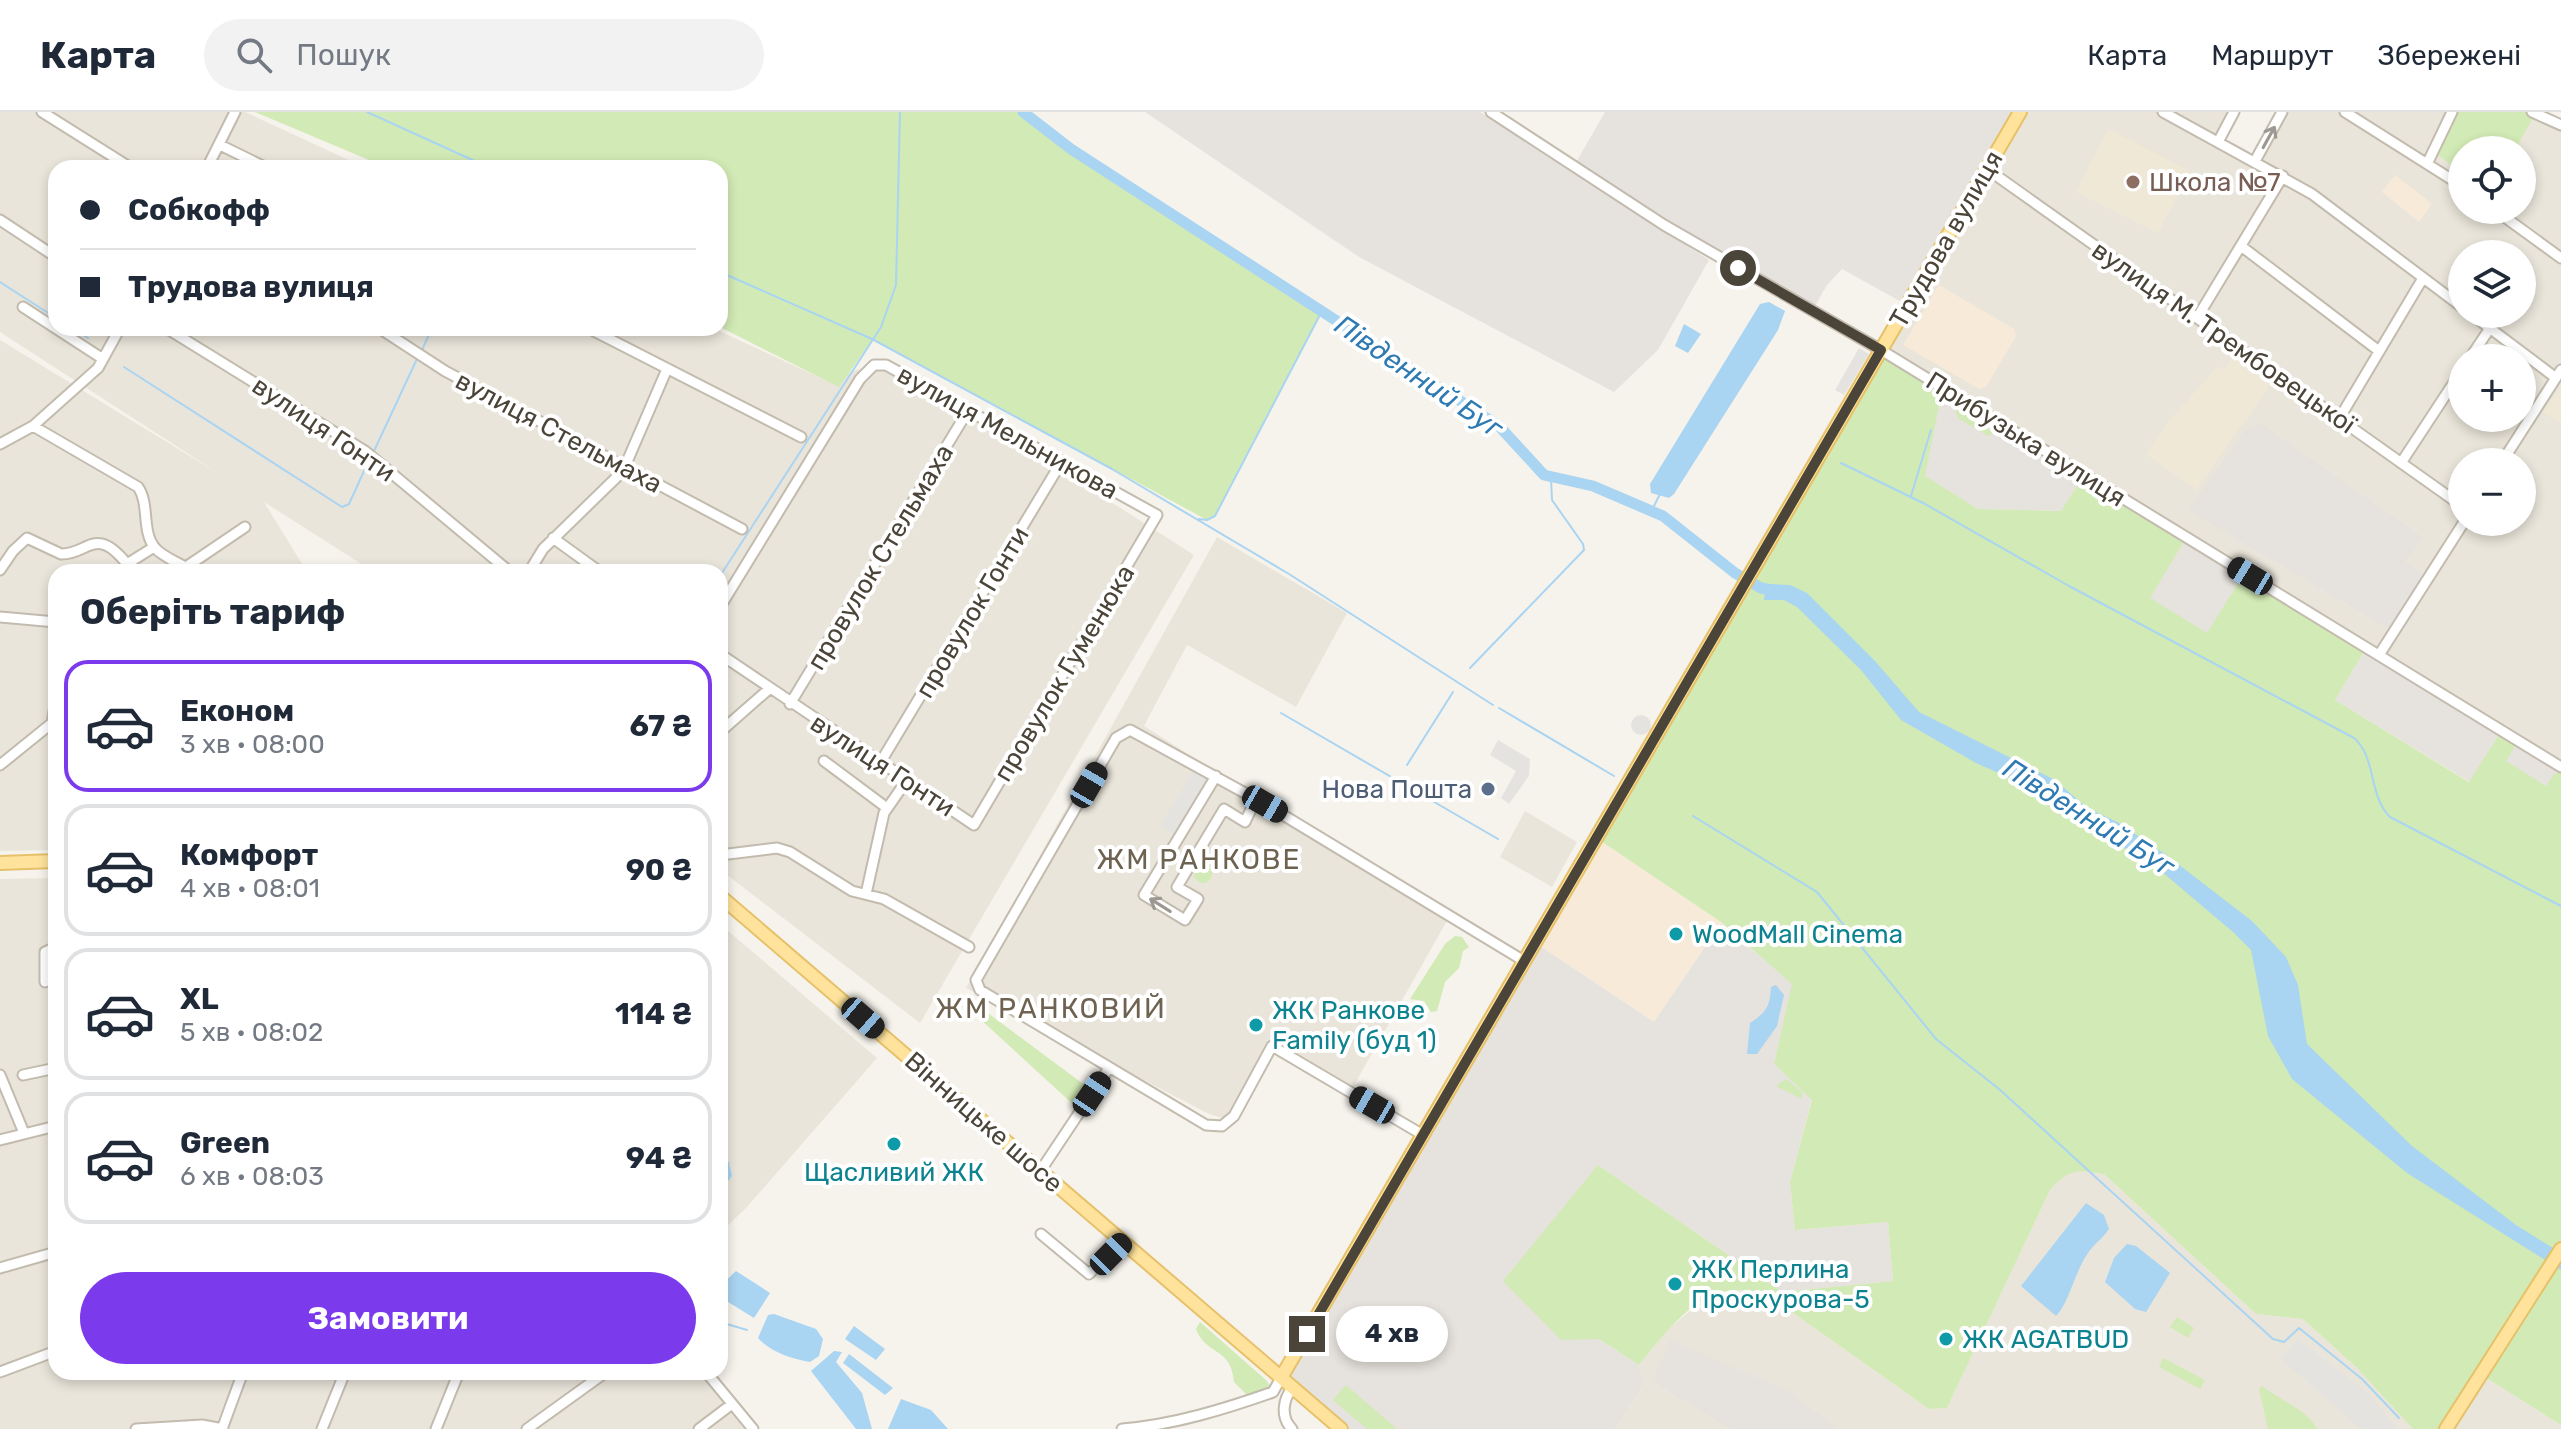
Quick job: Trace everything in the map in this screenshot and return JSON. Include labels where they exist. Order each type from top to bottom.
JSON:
[{"type":"main road","name":"Трудова вулиця","points":[[1282,1376],[2020,112]]},
{"type":"main road","points":[[0,863],[48,861]]},
{"type":"main road","name":"Вінницьке шосе","points":[[728,903],[1341,1429]]},
{"type":"main road","points":[[2446,1429],[2561,1249]]},
{"type":"street","points":[[42,112],[118,160]]},
{"type":"street","points":[[212,160],[235,112]]},
{"type":"street","name":"Прибузька вулиця","points":[[1491,112],[1664,225],[1881,350],[2561,767]]},
{"type":"street","points":[[2163,112],[2283,176],[2448,297]]},
{"type":"street","points":[[2218,142],[2234,112]]},
{"type":"street","points":[[2255,161],[2282,112]]},
{"type":"street","points":[[2345,112],[2448,176]]},
{"type":"street","points":[[2428,162],[2452,112]]},
{"type":"street","points":[[2532,112],[2561,125]]},
{"type":"street","points":[[220,145],[251,160]]},
{"type":"street","name":"вулиця М. Трембовецької","points":[[1987,169],[2448,496]]},
{"type":"street","points":[[2197,318],[2283,176]]},
{"type":"street","points":[[0,220],[48,252]]},
{"type":"street","points":[[2514,224],[2561,258]]},
{"type":"street","points":[[2241,246],[2379,351]]},
{"type":"street","points":[[2339,419],[2423,278]]},
{"type":"street","points":[[23,307],[48,323]]},
{"type":"street","points":[[2479,344],[2490,328],[2558,374],[2511,448]]},
{"type":"street","points":[[68,336],[103,359]]},
{"type":"street","points":[[0,444],[33,426],[98,368],[116,336]]},
{"type":"street","name":"вулиця Гонти","points":[[179,336],[365,451],[500,564]]},
{"type":"street","name":"вулиця Стельмаха","points":[[391,336],[445,371],[742,529]]},
{"type":"street","points":[[603,336],[801,437]]},
{"type":"street","name":"вулиця Мельникова","points":[[728,594],[860,379],[874,365],[886,365],[1157,515]]},
{"type":"street","points":[[535,564],[553,538],[601,496],[624,468],[667,369]]},
{"type":"street","points":[[2401,463],[2448,391]]},
{"type":"street","name":"провулок Стельмаха","points":[[790,704],[969,409]]},
{"type":"street","points":[[33,426],[138,487],[154,547],[180,564]]},
{"type":"street","name":"провулок Гонти","points":[[880,763],[1062,461]]},
{"type":"street","name":"провулок Гуменюка","points":[[968,821],[974,825],[1157,515]]},
{"type":"street","points":[[197,564],[245,527]]},
{"type":"street","points":[[2379,655],[2455,536]]},
{"type":"street","points":[[0,570],[27,538],[61,554],[95,542],[108,547],[127,564],[154,547]]},
{"type":"street","points":[[553,538],[589,564]]},
{"type":"street","points":[[0,617],[48,621]]},
{"type":"street","name":"вулиця Гонти","points":[[728,660],[968,821]]},
{"type":"street","points":[[728,725],[769,689]]},
{"type":"street","points":[[0,765],[48,728]]},
{"type":"street","points":[[1423,1135],[1272,1046],[1234,1116],[1222,1126],[1206,1125],[980,990],[976,980],[1122,731],[1140,732],[1524,961]]},
{"type":"street","points":[[824,761],[887,808]]},
{"type":"street","points":[[1216,776],[1144,895],[1185,920],[1198,899],[1177,887],[1224,809],[1245,822],[1256,799]]},
{"type":"street","points":[[866,894],[887,808],[907,780]]},
{"type":"street","points":[[728,854],[777,848],[790,852],[852,891],[884,899],[923,918],[969,947]]},
{"type":"street","points":[[45,982],[45,952],[48,951]]},
{"type":"street","points":[[1041,1170],[1109,1068]]},
{"type":"street","points":[[23,1075],[48,1070]]},
{"type":"street","points":[[0,1075],[24,1133]]},
{"type":"street","points":[[0,1140],[48,1128]]},
{"type":"street","points":[[1041,1234],[1089,1274],[1092,1271]]},
{"type":"street","points":[[1100,1262],[1123,1242]]},
{"type":"street","points":[[0,1268],[48,1254]]},
{"type":"street","points":[[0,1372],[48,1354]]},
{"type":"street","name":"Трудова вулиця","points":[[1122,1429],[1242,1403],[1273,1392],[1282,1376]]},
{"type":"street","points":[[136,1429],[202,1425],[222,1429],[240,1380]]},
{"type":"street","points":[[322,1429],[342,1380]]},
{"type":"street","points":[[436,1429],[456,1380]]},
{"type":"street","points":[[527,1429],[595,1380]]},
{"type":"street","points":[[712,1380],[753,1429]]},
{"type":"street","points":[[1288,1426],[1284,1407],[1293,1387]]},
{"type":"street","points":[[699,1429],[732,1404]]},
{"type":"shaded area","points":[[0,112],[245,112],[349,160],[48,160],[48,336],[728,335],[823,379],[890,361],[1194,555],[920,1023],[728,876],[728,564],[361,564],[264,502],[302,564],[48,564],[48,850],[0,851],[0,340],[221,475],[0,332]]},
{"type":"shaded area","points":[[1145,112],[1480,112],[1709,260],[1658,350],[1614,392],[1359,257]]},
{"type":"shaded area","points":[[1605,112],[2020,112],[1907,305],[1842,269],[1827,285],[1812,311],[1574,166]]},
{"type":"shaded area","points":[[2024,112],[2231,112],[2217,138],[2259,160],[2285,112],[2339,112],[2448,181],[2448,224],[2509,224],[2532,240],[2448,240],[2448,328],[2536,328],[2536,243],[2561,261],[2561,365],[2536,404],[2536,344],[2448,344],[2448,432],[2518,432],[2508,448],[2448,448],[2448,536],[2452,536],[2427,575],[2406,562],[2421,537],[2189,510],[2391,631],[2378,651],[1884,349]]},
{"type":"shaded area","points":[[2350,112],[2449,112],[2427,158]]},
{"type":"shaded area","points":[[2455,112],[2527,112],[2561,127],[2561,254],[2519,224],[2536,224],[2536,136],[2448,136],[2448,173],[2431,161]]},
{"type":"shaded area","name":"Школа №7","points":[[2108,129],[2190,171],[2158,233],[2076,192]]},
{"type":"shaded area","points":[[2395,175],[2432,204],[2419,222],[2382,192]]},
{"type":"shaded area","points":[[1939,285],[2014,329],[2016,336],[1986,387],[1979,389],[1903,345]]},
{"type":"shaded area","points":[[1859,348],[1869,354],[1844,395],[1835,390]]},
{"type":"shaded area","points":[[2236,352],[2275,378],[2196,490],[2146,454],[2164,427],[2218,366],[2224,370]]},
{"type":"shaded area","points":[[2561,375],[2561,764],[2383,654],[2458,536],[2536,536],[2536,448],[2515,448],[2525,432],[2536,432],[2536,415]]},
{"type":"shaded area","points":[[2561,387],[2561,423],[2543,412]]},
{"type":"shaded area","points":[[1942,391],[2083,477],[2062,511],[1978,509],[1924,476]]},
{"type":"shaded area","points":[[2260,423],[2422,537],[2406,562],[2427,575],[2391,631],[2188,510],[2246,429]]},
{"type":"shaded area","points":[[1217,537],[1347,613],[1296,707],[1187,645],[1144,726],[1448,919],[1353,1087],[1268,1040],[1229,1120],[1209,1114],[966,988]]},
{"type":"shaded area","points":[[2185,540],[2243,575],[2207,634],[2149,598]]},
{"type":"shaded area","points":[[2365,650],[2500,733],[2470,782],[2335,700]]},
{"type":"shaded area","points":[[1641,715],[1648,718],[1651,725],[1648,732],[1641,735],[1634,732],[1631,725],[1634,718]]},
{"type":"shaded area","points":[[1498,740],[1530,759],[1529,776],[1509,804],[1501,798],[1516,771],[1490,755]]},
{"type":"shaded area","points":[[2517,743],[2561,770],[2546,787],[2505,761]]},
{"type":"shaded area","points":[[1194,770],[1209,777],[1175,835],[1160,826]]},
{"type":"shaded area","points":[[1525,811],[1577,842],[1552,887],[1500,857]]},
{"type":"shaded area","points":[[1598,839],[1721,922],[1654,1022],[1537,944]]},
{"type":"shaded area","points":[[1215,847],[1222,850],[1225,857],[1222,864],[1215,867],[1208,864],[1205,857],[1208,850]]},
{"type":"shaded area","points":[[48,878],[48,1380],[234,1380],[214,1429],[0,1429],[0,879]]},
{"type":"shaded area","points":[[1721,923],[1793,984],[1774,1064],[1812,1099],[1790,1182],[1795,1230],[1888,1222],[1893,1281],[1782,1292],[1598,1165],[1561,1339],[1599,1339],[1639,1365],[1644,1384],[1615,1429],[1345,1429],[1285,1376],[1537,944],[1654,1022]]},
{"type":"shaded area","points":[[728,931],[877,1058],[728,1225]]},
{"type":"shaded area","points":[[2081,1169],[2105,1175],[2256,1314],[2303,1319],[2356,1367],[2413,1429],[1615,1429],[1644,1384],[1639,1365],[1670,1327],[1705,1299],[1737,1290],[1769,1296],[1929,1409],[1947,1408],[2050,1190],[2063,1175]]},
{"type":"shaded area","points":[[2298,1339],[2369,1394],[2398,1429],[2361,1429],[2280,1358]]},
{"type":"shaded area","points":[[1671,1340],[1788,1391],[1838,1429],[1731,1429],[1652,1381]]},
{"type":"shaded area","points":[[2483,1376],[2561,1425],[2561,1429],[2449,1429]]},
{"type":"shaded area","points":[[247,1380],[718,1380],[752,1429],[228,1429]]},
{"type":"shaded area","points":[[1311,1386],[1362,1429],[1349,1429],[1311,1396]]},
{"type":"green space","points":[[255,112],[1023,112],[1071,149],[1322,311],[1215,516],[1207,520],[873,339],[839,387],[728,331],[728,160],[369,160]]},
{"type":"green space","points":[[2452,112],[2535,114],[2523,136],[2448,136],[2448,162],[2434,152]]},
{"type":"green space","points":[[1882,354],[1942,391],[1925,476],[1978,509],[2061,511],[2083,477],[2185,540],[2150,598],[2207,633],[2243,575],[2365,650],[2335,700],[2469,782],[2500,733],[2517,743],[2506,761],[2546,786],[2554,774],[2561,772],[2561,1244],[2442,1429],[2413,1429],[2356,1367],[2303,1319],[2256,1314],[2105,1175],[2096,1173],[2074,1172],[2050,1190],[1947,1408],[1929,1409],[1769,1296],[1737,1290],[1707,1298],[1681,1317],[1639,1365],[1599,1339],[1561,1340],[1503,1281],[1598,1165],[1782,1292],[1893,1281],[1888,1222],[1795,1230],[1790,1182],[1812,1100],[1774,1064],[1792,984],[1721,922],[1598,839]]},
{"type":"green space","points":[[1955,411],[1992,431],[1992,434],[1988,436],[1958,418]]},
{"type":"green space","points":[[1203,865],[1212,874],[1203,883],[1194,874]]},
{"type":"green space","points":[[1455,936],[1462,937],[1469,947],[1463,951],[1459,968],[1445,982],[1437,1011],[1431,1012],[1424,1001],[1410,999],[1445,944]]},
{"type":"green space","points":[[969,999],[1086,1086],[1088,1090],[1077,1108],[968,1008]]},
{"type":"green space","points":[[1786,1079],[1802,1092],[1802,1099],[1776,1086]]},
{"type":"green space","points":[[2561,1255],[2561,1425],[2483,1376]]},
{"type":"green space","points":[[2177,1317],[2194,1328],[2188,1338],[2170,1327]]},
{"type":"green space","points":[[1200,1322],[1272,1388],[1249,1397],[1234,1382],[1228,1362],[1200,1338],[1196,1329]]},
{"type":"green space","points":[[2163,1358],[2205,1380],[2200,1389],[2159,1367]]},
{"type":"green space","points":[[1346,1385],[1397,1429],[1367,1429],[1333,1400]]},
{"type":"green space","points":[[2262,1386],[2300,1411],[2317,1429],[2268,1429],[2259,1389]]},
{"type":"water","points":[[1769,302],[1785,311],[1778,330],[1674,494],[1669,498],[1651,493],[1650,484],[1760,304]]},
{"type":"water","points":[[1684,324],[1701,334],[1688,353],[1675,346]]},
{"type":"water","points":[[1766,584],[1790,585],[1807,593],[1875,661],[1919,712],[2055,780],[2086,807],[2119,823],[2165,854],[2252,921],[2286,957],[2298,985],[2307,1044],[2412,1146],[2516,1225],[2561,1253],[2561,1270],[2407,1173],[2292,1079],[2268,1036],[2251,950],[2233,932],[2148,860],[2087,829],[2050,796],[1976,763],[1901,720],[1861,670],[1797,607],[1784,600],[1764,600]]},
{"type":"water","points":[[1776,985],[1784,995],[1777,1026],[1757,1054],[1747,1054],[1750,1023],[1766,1008],[1771,987]]},
{"type":"water","points":[[728,1161],[729,1162],[732,1176],[728,1181]]},
{"type":"water","points":[[2086,1203],[2104,1215],[2109,1229],[2083,1260],[2065,1303],[2056,1316],[2021,1286]]},
{"type":"water","points":[[2127,1244],[2136,1246],[2170,1273],[2146,1312],[2135,1309],[2105,1282],[2114,1258]]},
{"type":"water","points":[[736,1271],[770,1293],[754,1318],[728,1302],[728,1278]]},
{"type":"water","points":[[774,1314],[816,1329],[823,1339],[819,1356],[810,1362],[803,1361],[763,1343],[758,1338],[768,1315]]},
{"type":"water","points":[[854,1326],[885,1349],[876,1360],[845,1339]]},
{"type":"water","points":[[834,1351],[842,1352],[836,1362],[862,1393],[872,1429],[856,1429],[811,1371]]},
{"type":"water","points":[[849,1354],[893,1388],[885,1395],[843,1363]]},
{"type":"water","points":[[901,1399],[931,1410],[948,1429],[888,1429]]},
{"type":"waterway","points":[[367,112],[472,160]]},
{"type":"waterway","points":[[728,564],[881,327],[896,285],[900,112]]},
{"type":"waterway","name":"Південний Буг","points":[[1023,112],[1071,149],[1499,426],[1544,475],[1593,486],[1663,516],[1735,573],[1761,588],[1777,591]]},
{"type":"waterway","points":[[728,276],[872,339],[1112,469],[1289,574],[1493,705]]},
{"type":"waterway","points":[[0,282],[48,313]]},
{"type":"waterway","points":[[1199,519],[1207,520],[1215,516],[1322,311]]},
{"type":"waterway","points":[[422,350],[428,336]]},
{"type":"waterway","points":[[374,451],[416,361]]},
{"type":"waterway","points":[[124,367],[342,507],[349,504],[369,460]]},
{"type":"waterway","points":[[1911,496],[1931,430]]},
{"type":"waterway","points":[[1841,463],[1925,504],[2069,586],[2354,738],[2366,756],[2378,798],[2390,817],[2561,906]]},
{"type":"waterway","points":[[1470,668],[1584,550],[1552,500],[1551,478]]},
{"type":"waterway","points":[[1652,510],[1660,494]]},
{"type":"waterway","points":[[1407,765],[1453,692]]},
{"type":"waterway","points":[[1499,708],[1614,776]]},
{"type":"waterway","points":[[1281,713],[1498,839]]},
{"type":"waterway","points":[[1693,816],[1817,892],[1936,1039],[1999,1089],[2273,1339],[2284,1342],[2299,1328],[2362,1379],[2399,1418]]},
{"type":"waterway","points":[[728,1324],[747,1330]]},
{"type":"place","name":"Школа №7","points":[[2133,182]]},
{"type":"place","name":"Нова Пошта","points":[[1488,789]]},
{"type":"place","name":"WoodMall Cinema","points":[[1676,934]]},
{"type":"place","name":"ЖК Ранкове Family (буд 1)","points":[[1256,1025]]},
{"type":"place","name":"Щасливий ЖК","points":[[894,1144]]},
{"type":"place","name":"ЖК Перлина Проскурова-5","points":[[1675,1284]]},
{"type":"place","name":"ЖК AGATBUD","points":[[1946,1339]]},
{"type":"district","name":"ЖМ РАНКОВЕ","points":[[1199,859]]},
{"type":"district","name":"ЖМ РАНКОВИЙ","points":[[1051,1008]]},
{"type":"route","points":[[1307,1334],[1881,350],[1738,268]]}]
